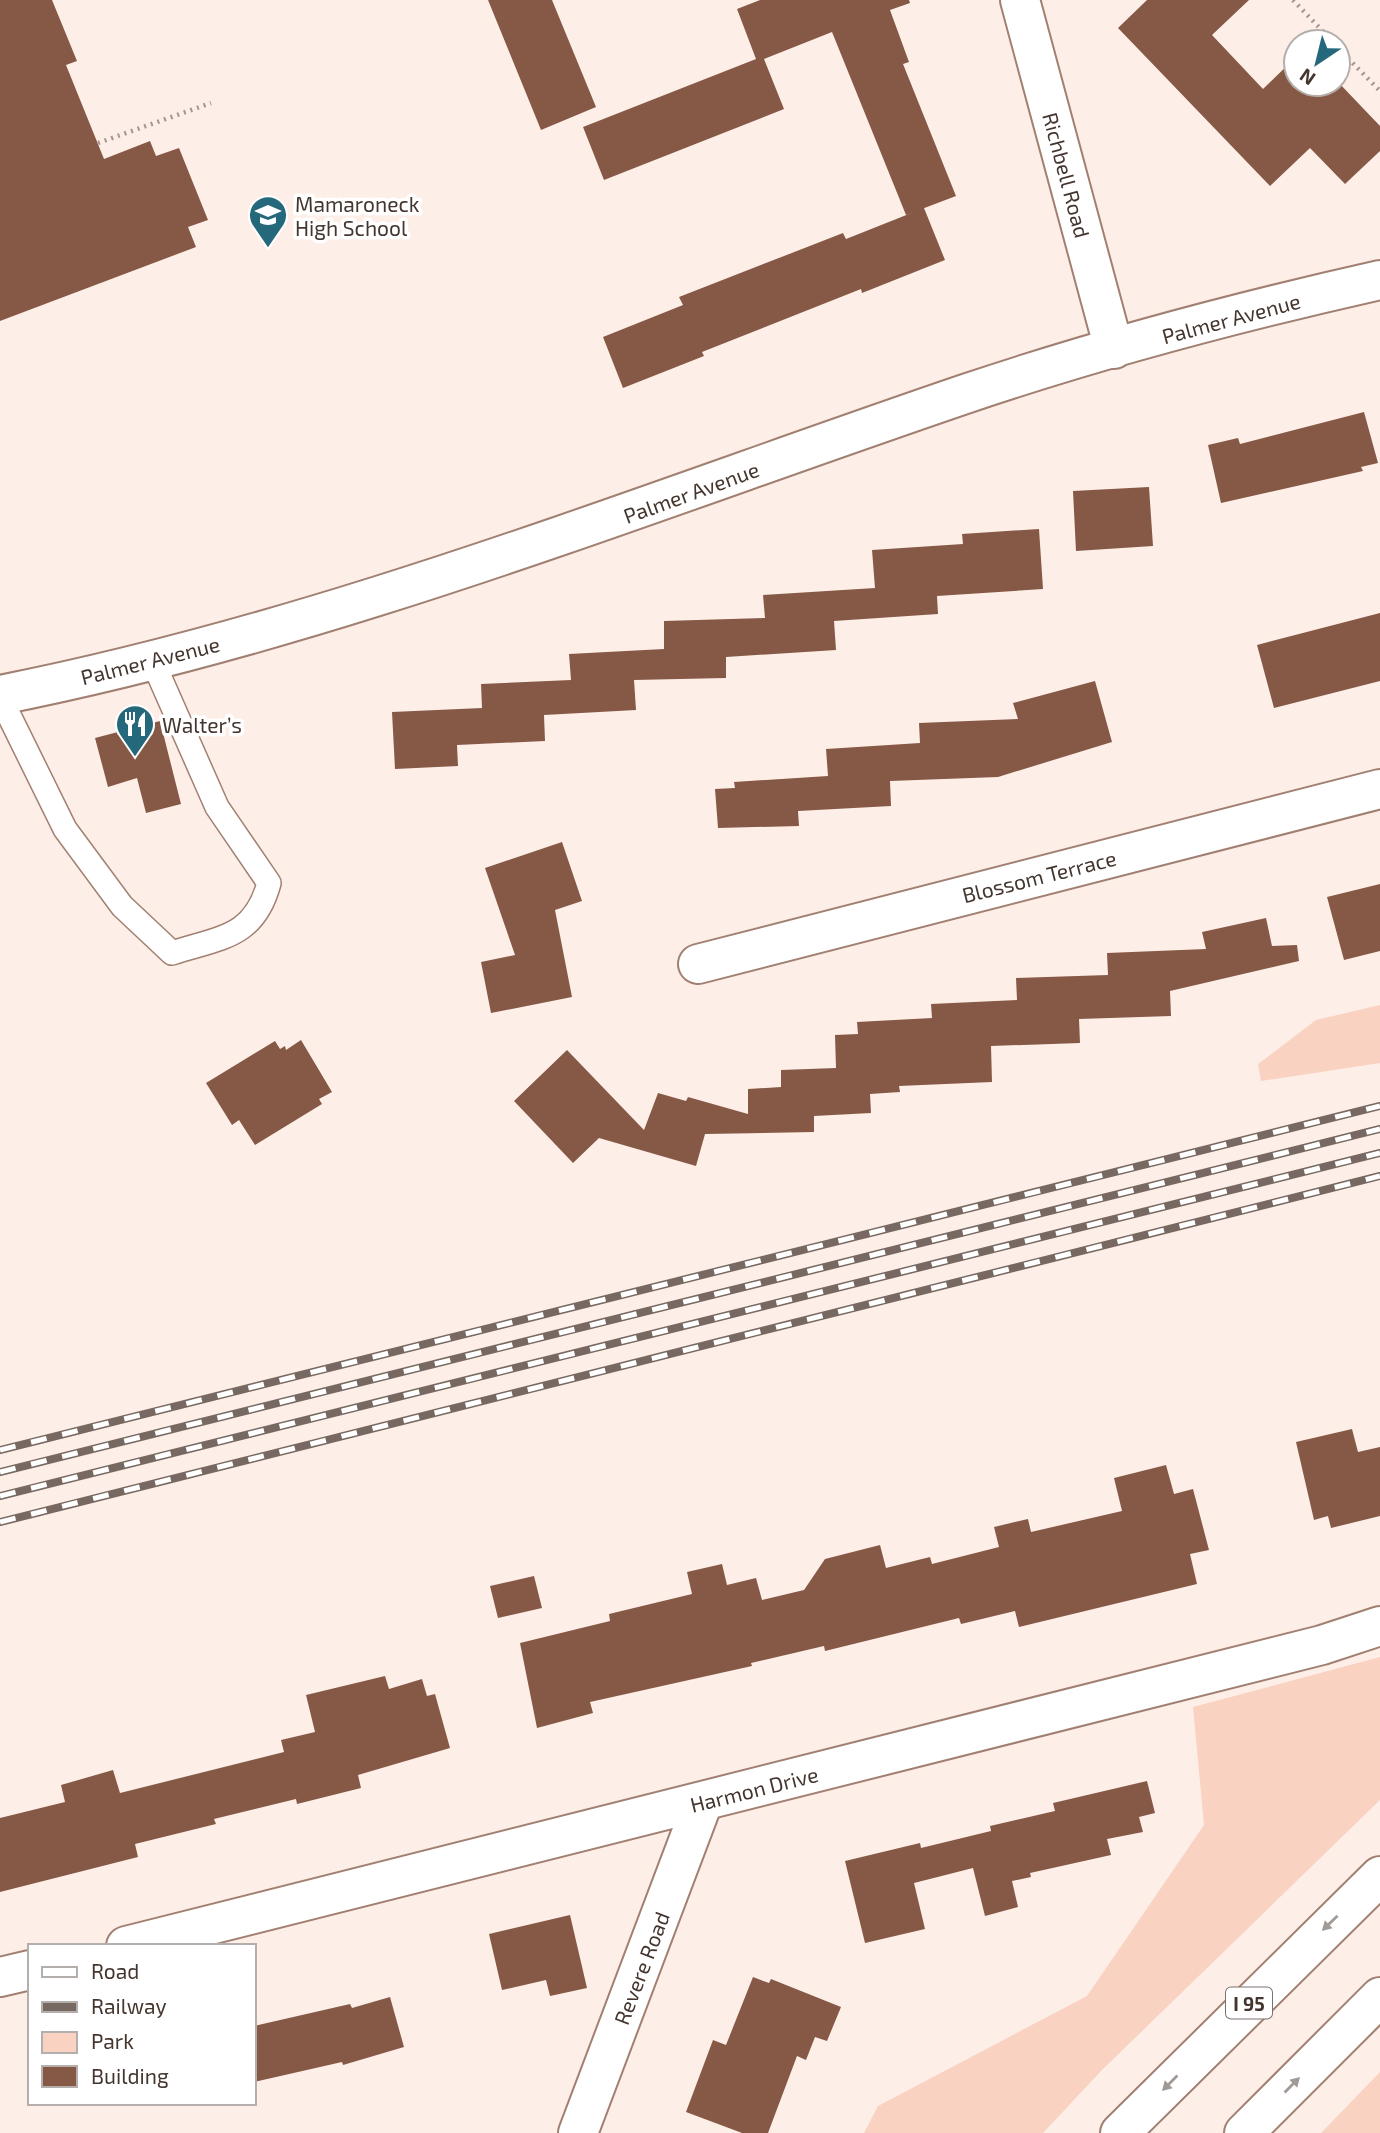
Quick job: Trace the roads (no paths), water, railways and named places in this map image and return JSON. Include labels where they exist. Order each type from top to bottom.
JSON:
[{"type":"main road","name":"Richbell Road","points":[[1020,0],[1114,349]]},
{"type":"main road","name":"Palmer Avenue","points":[[0,696],[153,662],[322,615],[597,525],[970,393],[1114,349],[1380,280]]},
{"type":"main road","name":"Blossom Terrace","points":[[698,964],[1380,789]]},
{"type":"main road","name":"Harmon Drive","points":[[134,1944],[1322,1645],[1380,1626]]},
{"type":"main road","name":"Revere Road","points":[[578,2133],[703,1802]]},
{"type":"main road","name":"I 95","points":[[1120,2133],[1380,1876]]},
{"type":"main road","points":[[0,1977],[28,1970]]},
{"type":"main road","points":[[1244,2133],[1380,1997]]},
{"type":"lane","points":[[0,696],[65,829],[122,906],[172,953],[241,931],[262,908],[270,883],[217,807],[153,662]]},
{"type":"railway","points":[[0,1450],[1380,1106]]},
{"type":"railway","points":[[0,1472],[1380,1129]]},
{"type":"railway","points":[[0,1496],[1380,1153]]},
{"type":"railway","points":[[0,1522],[1380,1176]]},
{"type":"place","name":"Mamaroneck High School","points":[[268,249]]},
{"type":"place","name":"Walter’s","points":[[135,758]]}]
